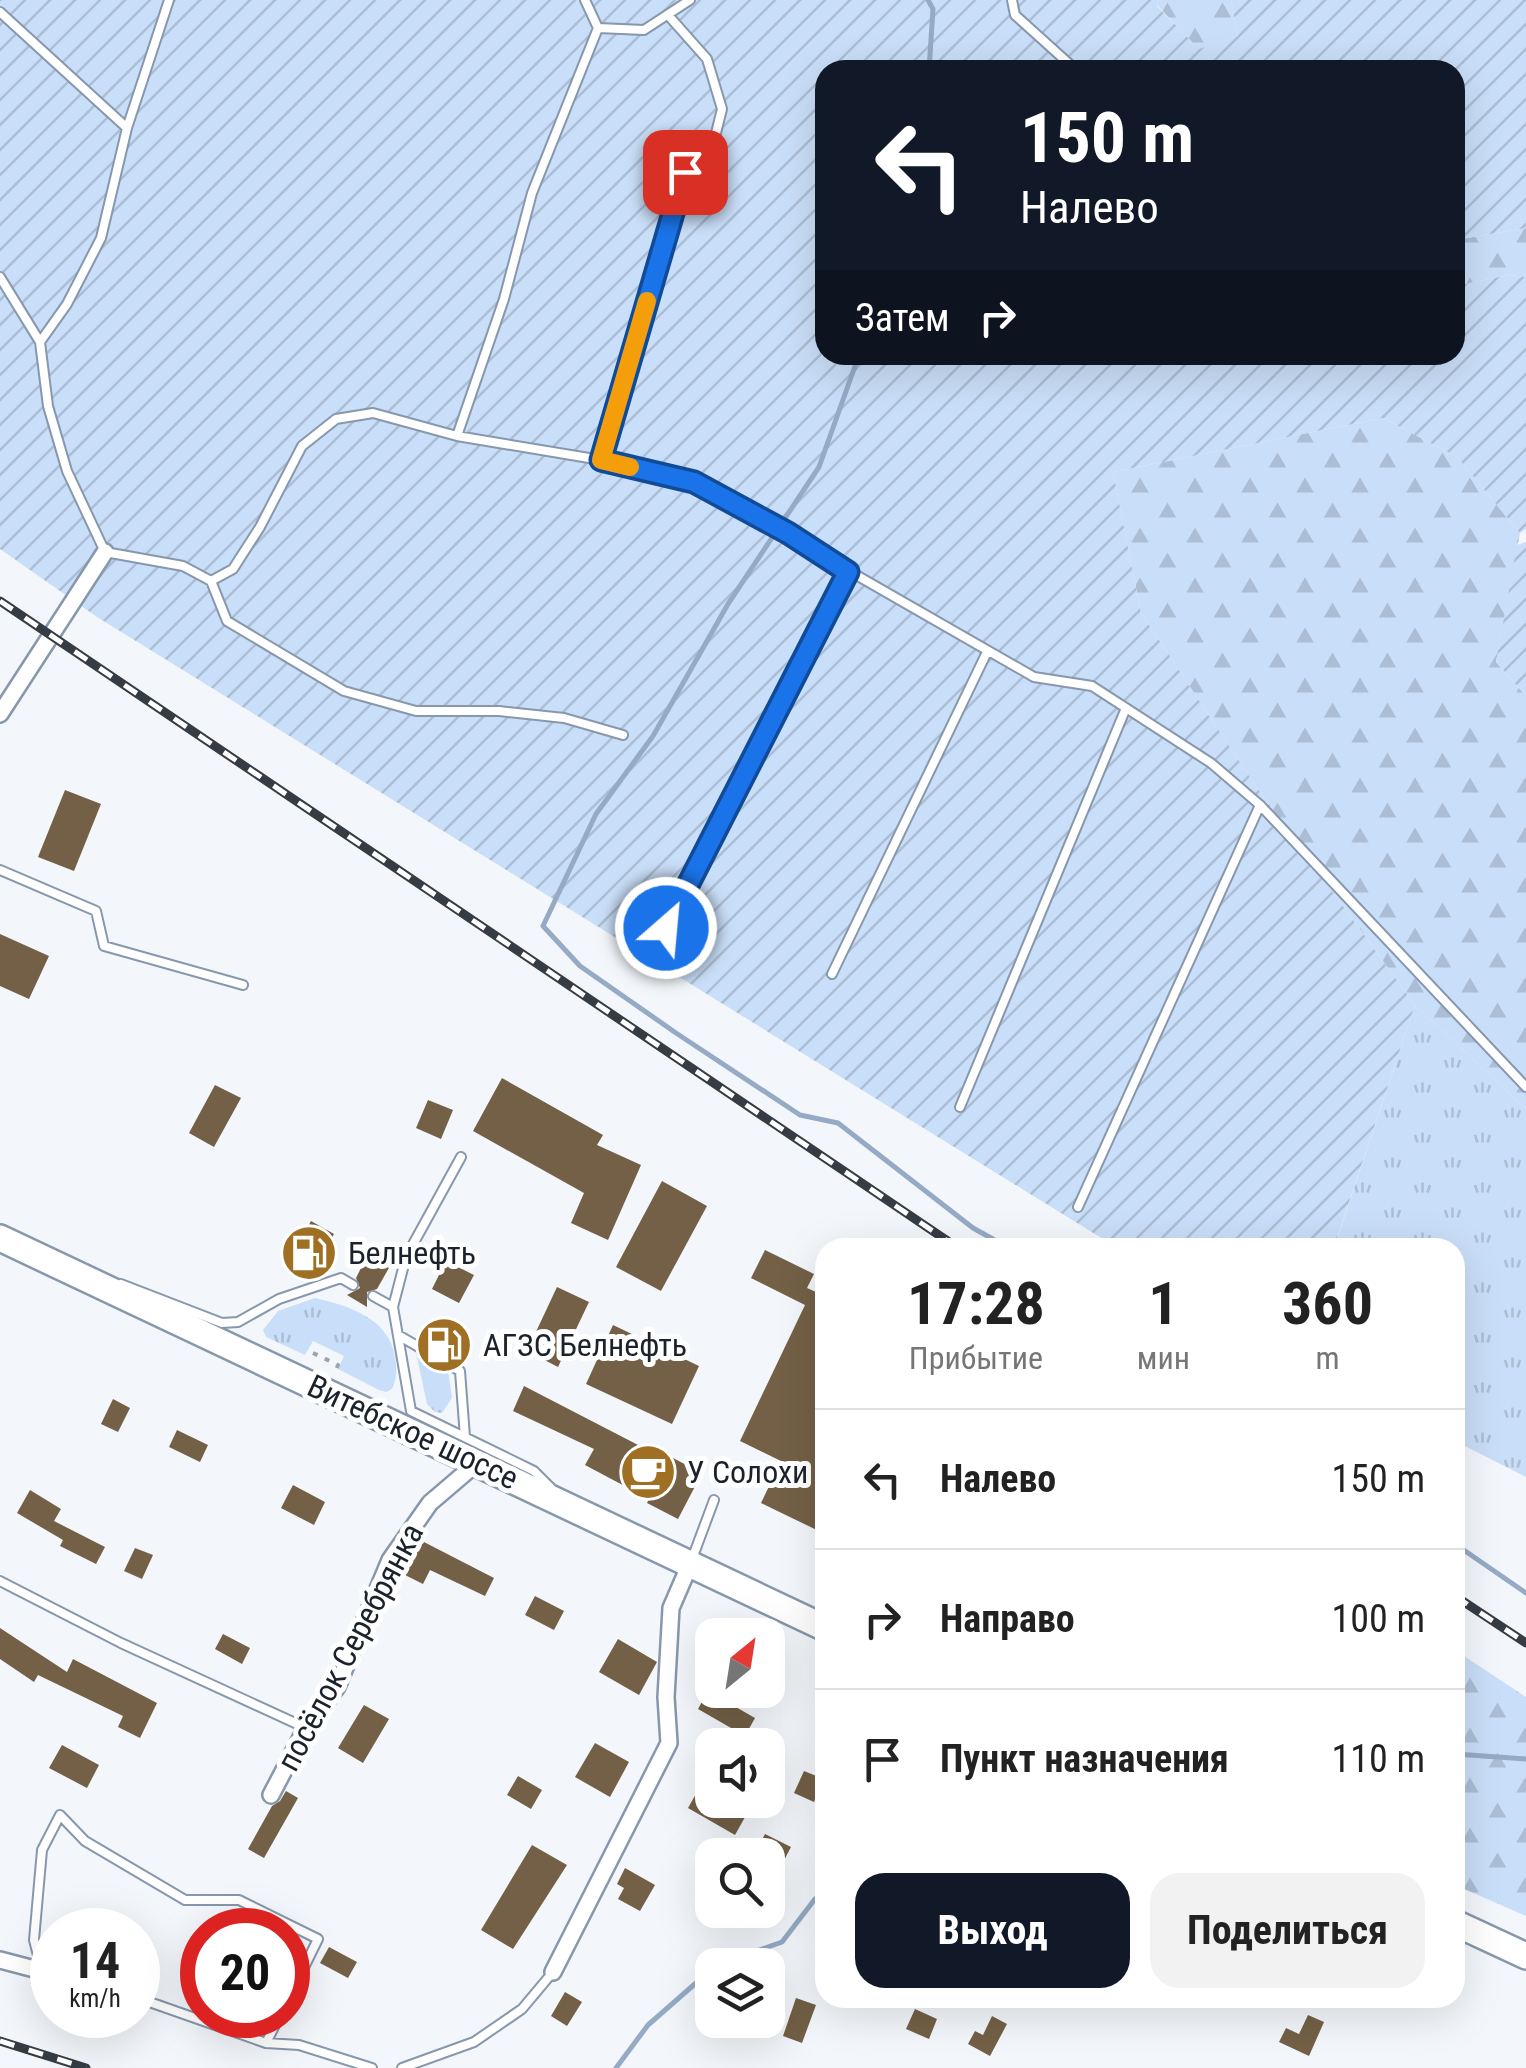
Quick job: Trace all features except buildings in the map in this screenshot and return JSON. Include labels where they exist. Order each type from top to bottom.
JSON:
[{"type":"main road","name":"Витебское шоссе","points":[[0,1238],[815,1623]]},
{"type":"main road","points":[[1465,1928],[1526,1956]]},
{"type":"street","points":[[0,714],[105,552]]},
{"type":"street","name":"посёлок Серебрянка","points":[[271,1795],[306,1728],[336,1688],[390,1560],[430,1502],[478,1462]]},
{"type":"street","points":[[553,1972],[669,1743],[666,1697],[671,1608],[690,1564]]},
{"type":"street","points":[[0,1960],[30,1967]]},
{"type":"lane","points":[[40,342],[66,304],[101,238],[127,128],[169,0]]},
{"type":"lane","points":[[457,436],[504,299],[532,193],[598,28],[585,0]]},
{"type":"lane","points":[[598,28],[644,30],[690,0]]},
{"type":"lane","points":[[1012,0],[1015,15],[1065,60]]},
{"type":"lane","points":[[0,12],[127,128]]},
{"type":"lane","points":[[601,460],[685,172],[715,137],[722,109],[708,59],[668,15]]},
{"type":"lane","points":[[0,276],[40,342],[48,406],[66,471],[105,552],[183,566],[211,581],[227,622],[344,691],[416,710],[499,711],[564,718],[623,735]]},
{"type":"lane","points":[[211,581],[233,569],[302,446],[336,419],[373,413],[457,436],[601,460],[694,482],[788,533],[987,652],[1034,676],[1092,686],[1211,763],[1260,805],[1526,1087]]},
{"type":"lane","points":[[666,928],[848,572]]},
{"type":"lane","points":[[832,974],[987,652]]},
{"type":"lane","points":[[960,1107],[1126,708]]},
{"type":"lane","points":[[1078,1207],[1260,805]]},
{"type":"lane","points":[[0,870],[96,911],[104,946],[242,984]]},
{"type":"lane","points":[[461,1157],[406,1257],[393,1308],[411,1410],[534,1471],[568,1505]]},
{"type":"lane","points":[[82,1276],[134,1286],[222,1323],[238,1322],[280,1299],[341,1278],[352,1285]]},
{"type":"lane","points":[[373,1296],[393,1308]]},
{"type":"lane","points":[[398,1335],[460,1371],[466,1437]]},
{"type":"lane","points":[[690,1564],[714,1500]]},
{"type":"lane","points":[[0,1581],[120,1643],[306,1728]]},
{"type":"lane","points":[[37,1908],[42,1850],[60,1815],[85,1841],[186,1900],[239,1900],[255,1908]]},
{"type":"lane","points":[[310,1935],[318,1939],[310,1955]]},
{"type":"lane","points":[[402,2068],[474,2042],[522,2009],[553,1972]]},
{"type":"lane","points":[[160,2006],[266,2044],[299,2045],[372,2068]]},
{"type":"lane","points":[[266,2044],[269,2038]]},
{"type":"green space","points":[[0,0],[1159,0],[1157,6],[1199,49],[1238,36],[1231,0],[1526,0],[1526,228],[1465,238],[1465,60],[815,60],[815,365],[1465,365],[1465,284],[1509,275],[1526,277],[1526,529],[1520,533],[1457,457],[1383,418],[1113,472],[1141,613],[1257,788],[1415,1005],[1337,1238],[1101,1238],[97,617],[0,549]]},
{"type":"green space","points":[[1159,0],[1231,0],[1238,36],[1199,50],[1157,5]]},
{"type":"green space","points":[[1526,228],[1526,277],[1509,275],[1465,284],[1465,238]]},
{"type":"green space","points":[[1383,418],[1457,457],[1520,533],[1496,662],[1526,696],[1526,1109],[1415,1005],[1257,788],[1141,613],[1113,472]]},
{"type":"green space","points":[[1526,542],[1526,696],[1496,662],[1517,545]]},
{"type":"green space","points":[[1415,1005],[1526,1109],[1526,1477],[1465,1446],[1465,1238],[1337,1238]]},
{"type":"green space","points":[[315,1298],[354,1310],[385,1332],[396,1361],[392,1389],[379,1390],[338,1369],[344,1356],[313,1341],[305,1355],[266,1337],[263,1330],[278,1311]]},
{"type":"green space","points":[[415,1348],[448,1370],[452,1398],[442,1413],[427,1404]]},
{"type":"green space","points":[[1465,1657],[1526,1697],[1526,1916],[1465,1889]]},
{"type":"waterway","points":[[928,0],[933,9],[930,60]]},
{"type":"waterway","points":[[855,365],[819,467],[728,604],[653,736],[596,814],[543,926],[580,966],[676,1033],[800,1115],[838,1123],[991,1238]]},
{"type":"waterway","points":[[1465,1551],[1526,1593]]},
{"type":"waterway","points":[[1465,1755],[1526,1759]]},
{"type":"waterway","points":[[765,1948],[782,1942],[815,1899]]},
{"type":"waterway","points":[[616,2068],[648,2025],[695,1984]]},
{"type":"railway","points":[[0,601],[943,1238]]},
{"type":"railway","points":[[1465,1603],[1526,1643]]},
{"type":"railway","points":[[0,2041],[86,2068]]},
{"type":"slow traffic","points":[[630,467],[601,460],[647,301]]},
{"type":"place","name":"Белнефть","points":[[309,1253]]},
{"type":"place","name":"АГЗС Белнефть","points":[[444,1345]]},
{"type":"place","name":"У Солохи","points":[[648,1472]]},
{"type":"route","points":[[666,928],[848,572],[788,533],[694,482],[601,460],[685,172]]}]
